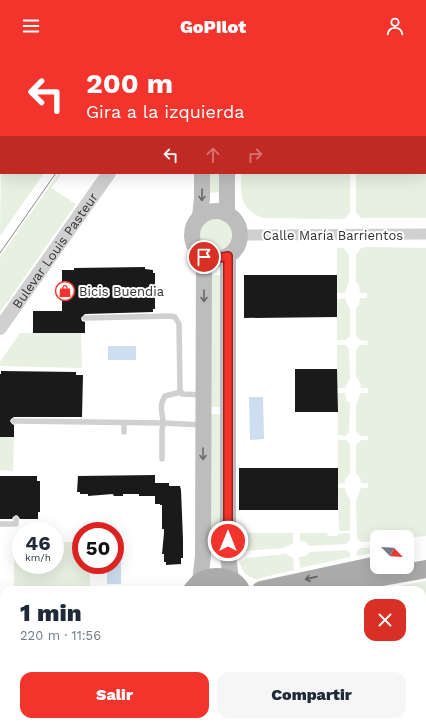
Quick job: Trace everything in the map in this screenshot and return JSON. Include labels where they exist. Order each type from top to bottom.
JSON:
[{"type":"main road","points":[[200,217],[202,174]]},
{"type":"main road","points":[[226,174],[227,214]]},
{"type":"main road","points":[[219,211],[227,214],[234,219],[238,227],[240,235],[237,245],[228,256],[214,259],[204,257],[193,244],[192,234],[194,225],[200,217],[208,212],[219,211]]},
{"type":"main road","points":[[228,256],[228,556],[236,585]]},
{"type":"main road","points":[[196,586],[203,556],[204,257]]},
{"type":"main road","points":[[414,558],[426,556]]},
{"type":"main road","points":[[280,586],[370,567]]},
{"type":"main road","points":[[331,586],[426,569]]},
{"type":"main road","points":[[196,586],[209,578],[220,577],[236,585]]},
{"type":"street","name":"Bulevar Louis Pasteur","points":[[0,328],[108,174]]},
{"type":"street","name":"Calle María Barrientos","points":[[240,235],[426,234]]},
{"type":"lane","points":[[84,318],[175,317],[179,324],[181,392]]},
{"type":"lane","points":[[162,459],[163,423],[160,410],[165,396],[181,392],[182,394],[203,395]]},
{"type":"lane","points":[[14,421],[203,425]]},
{"type":"lane","points":[[124,423],[124,432]]},
{"type":"lane","points":[[0,524],[16,524],[16,519]]},
{"type":"green space","points":[[1,174],[43,174],[0,236]]},
{"type":"green space","points":[[58,174],[61,174],[51,188],[76,204],[0,312],[0,257]]},
{"type":"green space","points":[[208,174],[222,174],[222,192],[208,193]]},
{"type":"green space","points":[[241,174],[350,174],[350,213],[344,219],[262,218],[254,214],[245,205],[241,188]]},
{"type":"green space","points":[[356,174],[426,174],[426,218],[361,218],[356,213]]},
{"type":"green space","points":[[214,216],[227,221],[232,234],[227,247],[214,252],[201,247],[196,234],[201,221]]},
{"type":"green space","points":[[337,248],[344,248],[349,254],[349,281],[345,293],[337,293]]},
{"type":"green space","points":[[361,248],[426,248],[426,536],[414,537],[414,530],[370,530],[370,541],[361,542],[357,538],[356,501],[361,488],[368,488],[368,483],[361,483],[360,478],[356,473],[356,445],[361,440],[368,440],[368,436],[361,436],[356,431],[356,405],[361,393],[368,393],[368,388],[361,388],[356,376],[356,350],[360,345],[367,345],[368,341],[360,340],[356,336],[356,308],[359,305],[360,298],[367,298],[367,293],[360,293],[359,285],[356,282],[356,255]]},
{"type":"green space","points":[[208,275],[222,275],[222,407],[209,407]]},
{"type":"green space","points":[[345,298],[350,309],[350,336],[346,340],[337,340],[337,299]]},
{"type":"green space","points":[[20,333],[81,333],[82,368],[0,366],[0,362]]},
{"type":"green space","points":[[337,345],[346,345],[349,350],[350,378],[345,388],[337,388]]},
{"type":"green space","points":[[338,393],[345,393],[346,400],[350,403],[349,432],[346,436],[338,435]]},
{"type":"green space","points":[[209,414],[222,414],[222,550],[209,550]]},
{"type":"green space","points":[[0,437],[14,437],[13,471],[0,470]]},
{"type":"green space","points":[[338,440],[346,440],[350,445],[350,473],[345,480],[345,483],[338,484]]},
{"type":"green space","points":[[338,488],[345,488],[350,499],[350,531],[339,531]]},
{"type":"green space","points":[[239,533],[293,533],[293,543],[283,548],[246,551],[240,547]]},
{"type":"green space","points":[[300,533],[327,533],[328,536],[338,536],[338,534],[350,533],[350,539],[346,544],[309,546],[306,542],[300,541]]},
{"type":"green space","points":[[64,542],[72,542],[72,574],[90,574],[90,586],[14,586],[14,574],[64,574]]},
{"type":"green space","points":[[370,547],[370,553],[357,556],[356,553],[360,548]]},
{"type":"green space","points":[[346,550],[350,553],[350,557],[300,568],[299,557],[306,556],[310,552]]},
{"type":"green space","points":[[285,554],[293,558],[294,570],[256,579],[245,573],[240,562],[247,558]]},
{"type":"green space","points":[[426,581],[426,586],[399,586]]},
{"type":"water","points":[[108,346],[136,346],[136,360],[108,360]]},
{"type":"water","points":[[249,397],[263,397],[264,439],[250,440]]},
{"type":"water","points":[[107,574],[121,574],[121,584],[107,584]]},
{"type":"building","points":[[145,267],[145,269],[153,270],[153,273],[155,273],[155,309],[153,309],[153,312],[85,314],[81,318],[82,321],[85,322],[85,333],[33,333],[33,311],[62,311],[62,270],[74,270],[74,268]]},
{"type":"building","points":[[244,275],[337,275],[337,317],[244,318]]},
{"type":"building","points":[[295,369],[337,369],[338,412],[295,412]]},
{"type":"building","points":[[1,371],[76,372],[76,375],[83,375],[82,417],[14,417],[10,421],[14,425],[14,437],[0,437]]},
{"type":"building","points":[[239,468],[338,468],[338,510],[239,510]]},
{"type":"building","points":[[155,475],[155,483],[169,483],[169,486],[180,486],[183,539],[183,558],[181,558],[181,564],[166,565],[166,562],[164,562],[164,554],[162,554],[164,529],[162,529],[162,505],[155,504],[155,496],[123,494],[123,496],[114,496],[113,494],[88,496],[88,494],[80,494],[80,492],[77,492],[78,476]]},
{"type":"building","points":[[0,476],[37,476],[37,481],[40,481],[40,512],[38,512],[38,519],[20,519],[16,515],[12,519],[0,519]]},
{"type":"tram line","points":[[0,253],[55,174]]},
{"type":"place","name":"Bicis Buendia","points":[[65,291]]},
{"type":"route","points":[[204,257],[214,259],[228,256],[228,541]]}]
